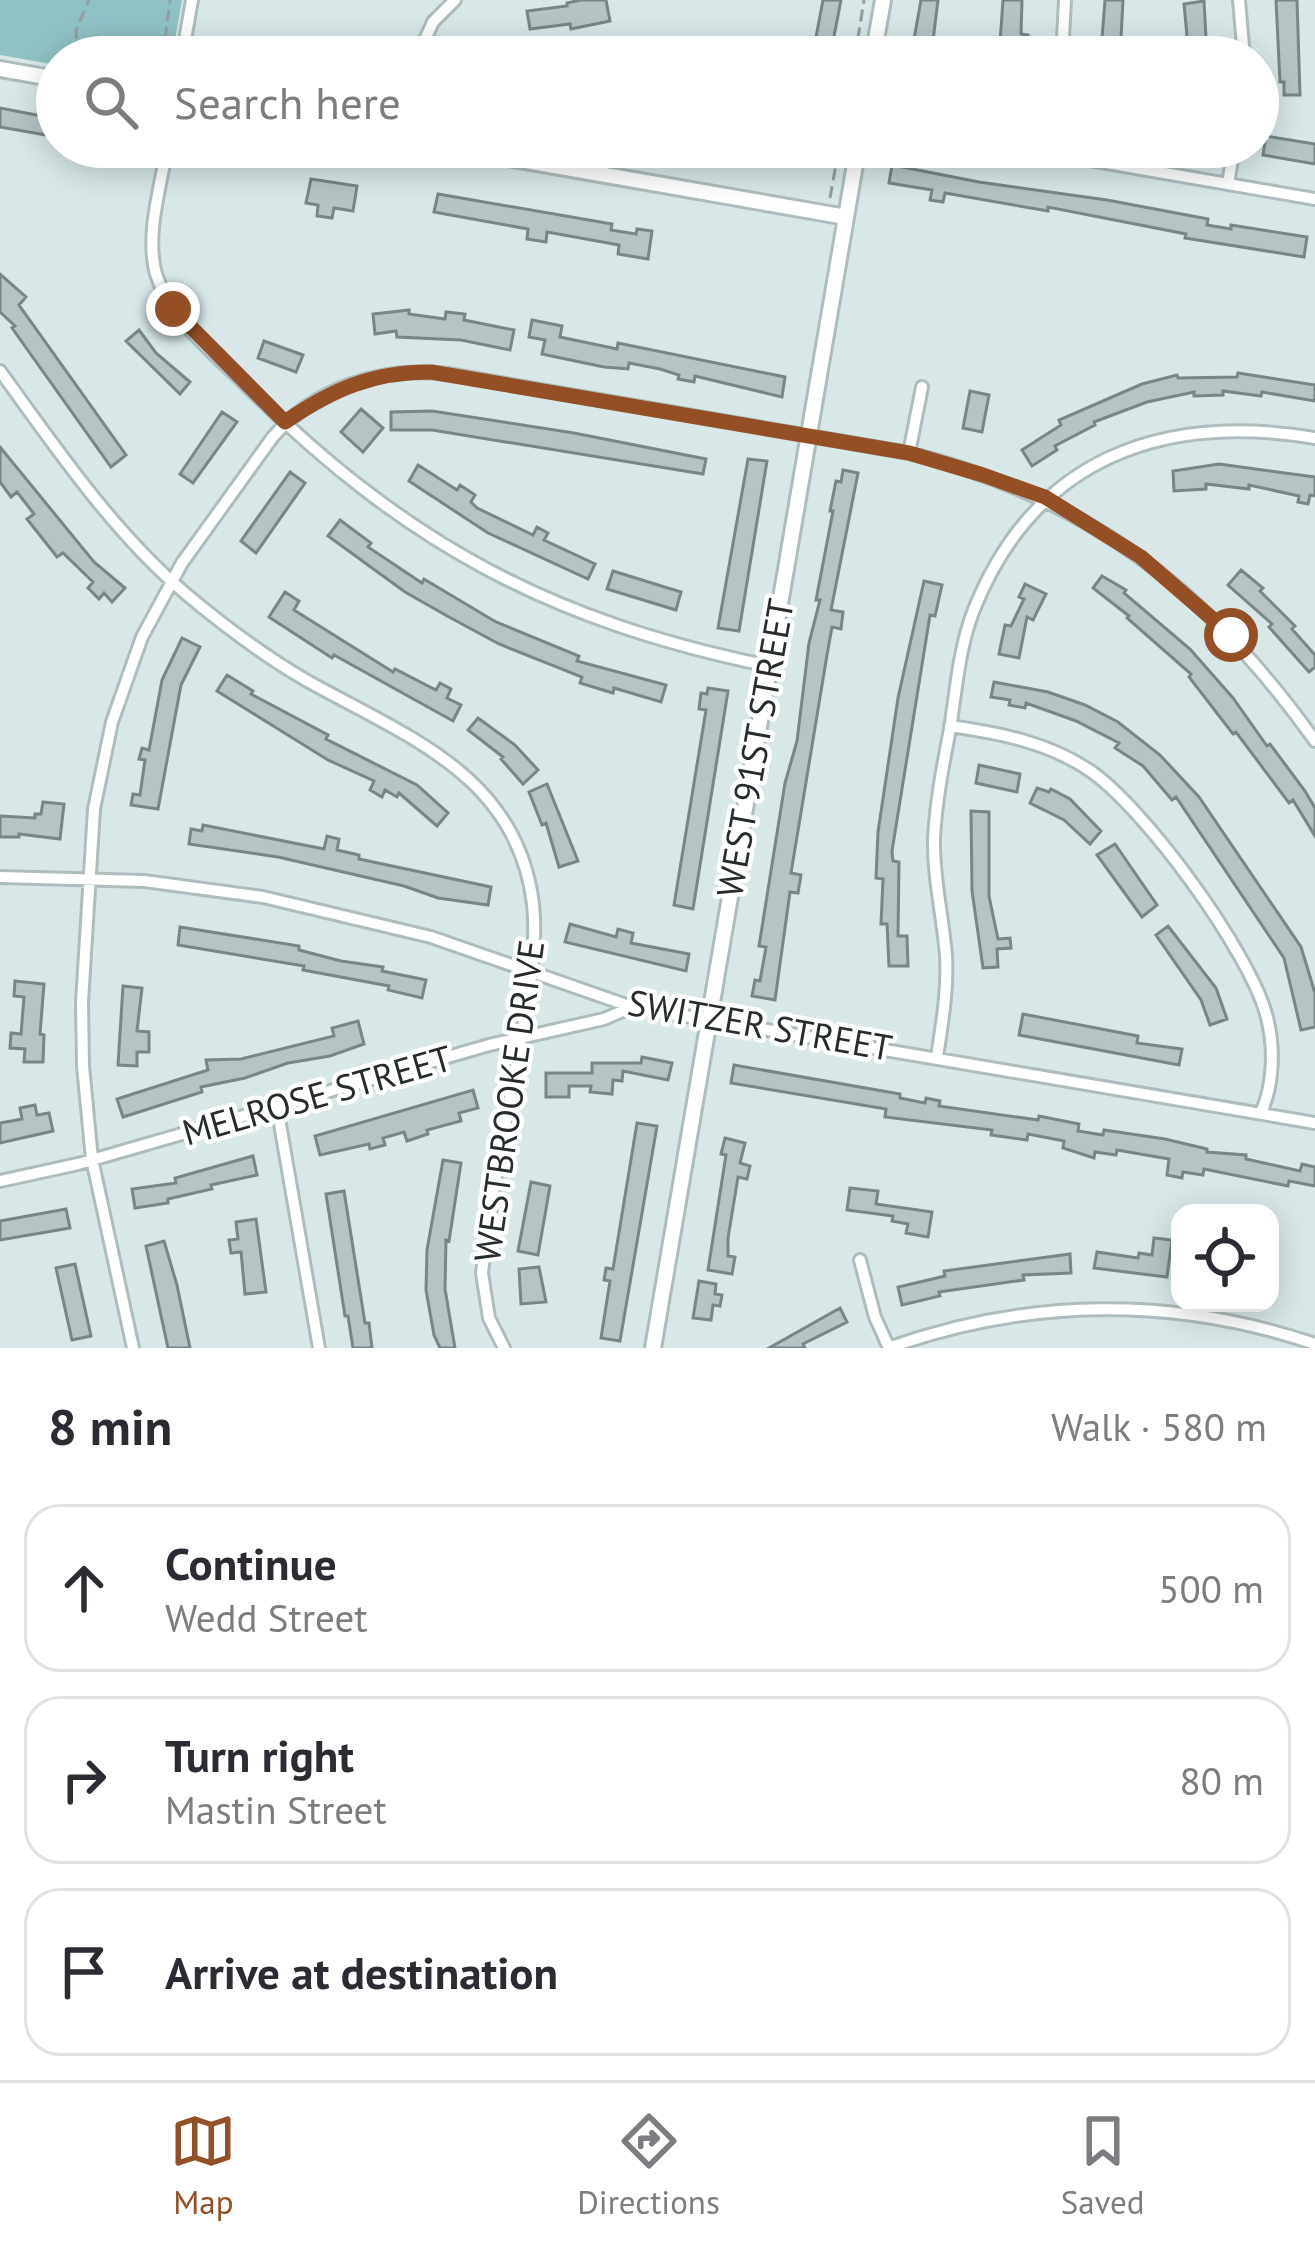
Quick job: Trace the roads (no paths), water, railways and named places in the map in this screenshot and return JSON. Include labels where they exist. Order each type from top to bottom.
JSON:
[{"type":"street","points":[[186,36],[192,0]]},
{"type":"street","points":[[427,36],[454,0]]},
{"type":"street","points":[[877,36],[883,0]]},
{"type":"street","points":[[1063,36],[1065,0]]},
{"type":"street","points":[[1239,0],[1242,36]]},
{"type":"street","points":[[0,69],[36,75]]},
{"type":"street","points":[[164,168],[152,243],[154,268],[165,297],[285,422],[392,511],[499,578],[611,626],[769,666]]},
{"type":"street","points":[[565,168],[845,217]]},
{"type":"street","name":"WEST 91ST STREET","points":[[653,1348],[853,168]]},
{"type":"street","points":[[1142,168],[1315,199]]},
{"type":"street","points":[[1228,184],[1231,168]]},
{"type":"street","name":"WESTBROOKE DRIVE","points":[[0,371],[96,501],[172,580],[301,677],[426,744],[479,788],[514,839],[525,869],[535,931],[482,1273],[490,1318],[504,1348]]},
{"type":"street","points":[[134,1348],[92,1160],[83,1066],[82,1002],[94,809],[112,722],[128,670],[172,580],[285,422],[343,386],[399,372],[431,372],[909,453],[1045,497],[1141,557],[1190,596],[1260,668],[1315,741]]},
{"type":"street","points":[[909,453],[922,387]]},
{"type":"street","points":[[937,1057],[946,987],[934,843],[972,616],[988,578],[1045,497],[1106,460],[1161,438],[1232,429],[1315,438]]},
{"type":"street","points":[[950,726],[995,733],[1062,754],[1114,788],[1134,808],[1224,932],[1257,987],[1271,1046],[1270,1090],[1261,1113]]},
{"type":"street","name":"SWITZER STREET","points":[[0,877],[187,886],[309,906],[431,937],[632,1007],[1315,1123]]},
{"type":"street","name":"MELROSE STREET","points":[[0,1180],[92,1160],[520,1037],[604,1019],[632,1007]]},
{"type":"street","points":[[277,1107],[319,1348]]},
{"type":"street","points":[[860,1261],[888,1348],[967,1324],[1028,1312],[1091,1308],[1199,1314],[1315,1344]]},
{"type":"street","points":[[1263,1348],[1268,1330]]}]
